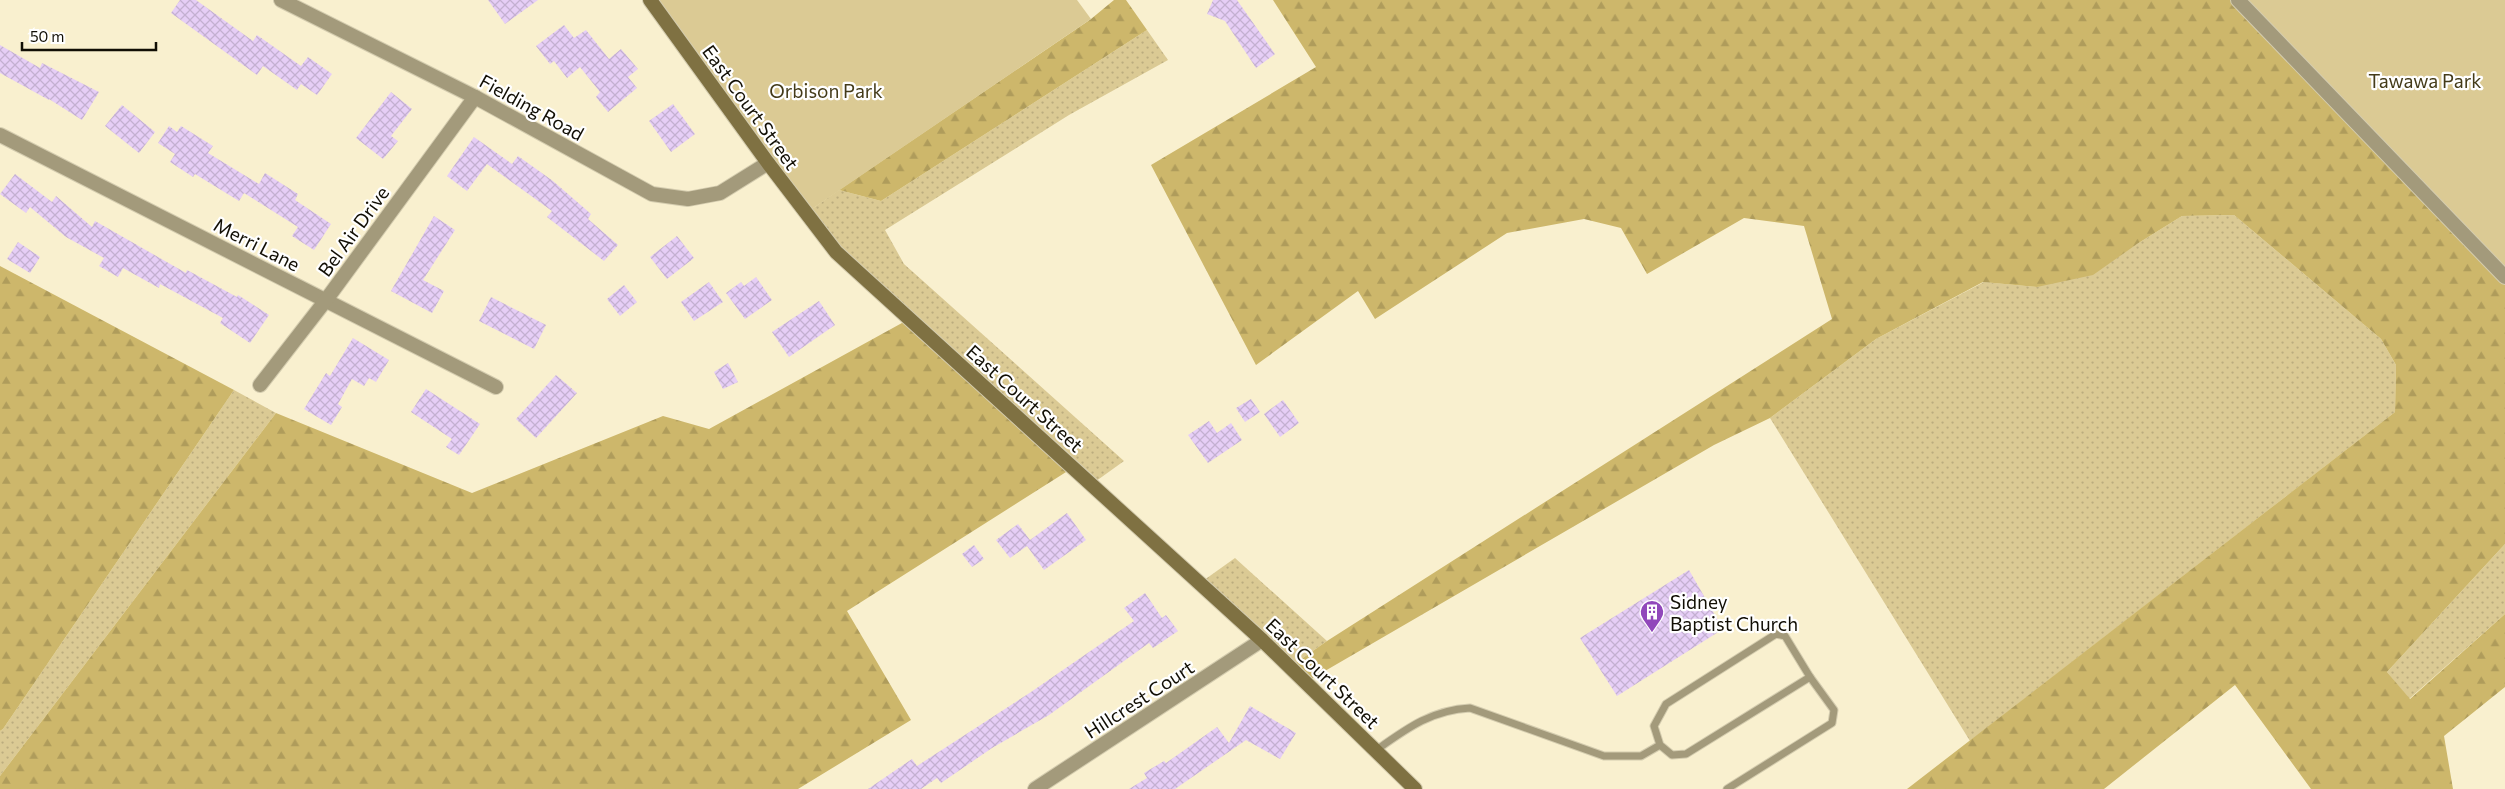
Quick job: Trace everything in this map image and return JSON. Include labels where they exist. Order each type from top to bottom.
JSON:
[{"type":"main road","name":"East Court Street","points":[[650,0],[768,163],[836,252],[1262,640],[1415,789]]},
{"type":"street","name":"Fielding Road","points":[[281,0],[474,97],[652,194],[688,199],[720,193],[768,163]]},
{"type":"street","points":[[2238,0],[2505,276]]},
{"type":"street","name":"Bel Air Drive","points":[[260,385],[326,300],[474,97]]},
{"type":"street","name":"Merri Lane","points":[[0,134],[496,388]]},
{"type":"street","name":"Hillcrest Court","points":[[1035,789],[1262,640]]},
{"type":"lane","points":[[1727,789],[1832,723],[1834,710],[1785,636],[1776,634],[1666,704],[1654,726],[1660,745],[1672,755],[1686,754],[1810,676]]},
{"type":"lane","points":[[1375,751],[1410,727],[1448,709],[1470,708],[1604,756],[1641,756],[1660,745]]},
{"type":"green space","name":"Orbison Park","points":[[650,0],[1077,0],[1091,19],[806,213]]},
{"type":"green space","points":[[1114,0],[1126,0],[1147,30],[881,201],[839,190],[1091,19]]},
{"type":"green space","points":[[1273,0],[2238,0],[2505,277],[2505,544],[2387,672],[2410,699],[2505,614],[2505,687],[2444,736],[2453,789],[2311,789],[2235,685],[2104,789],[1907,789],[2395,412],[2396,365],[2381,339],[2234,215],[2182,216],[2137,244],[2093,275],[2037,287],[1983,282],[1876,339],[1770,418],[1714,445],[1306,682],[1290,667],[1327,641],[1832,319],[1804,226],[1744,218],[1647,274],[1621,228],[1584,219],[1507,233],[1375,319],[1358,291],[1256,365],[1151,165],[1316,67]]},
{"type":"green space","name":"Tawawa Park","points":[[2238,0],[2505,0],[2505,277]]},
{"type":"green space","points":[[1147,30],[1168,60],[1069,115],[885,230],[904,264],[1124,461],[1092,484],[911,318],[806,213],[839,190],[881,201]]},
{"type":"green space","points":[[2234,215],[2381,339],[2396,365],[2395,412],[1970,741],[1770,418],[1876,339],[1984,282],[2037,287],[2137,244],[2182,216]]},
{"type":"green space","points":[[0,266],[234,390],[0,731]]},
{"type":"green space","points":[[911,318],[1074,467],[847,611],[911,720],[798,789],[0,789],[0,776],[276,413],[472,493],[663,416],[709,429]]},
{"type":"green space","points":[[234,390],[276,413],[0,776],[0,731]]},
{"type":"green space","points":[[2505,544],[2505,614],[2409,699],[2387,672]]},
{"type":"green space","points":[[1235,558],[1327,641],[1290,667],[1200,583]]},
{"type":"building","points":[[180,0],[196,0],[253,41],[257,35],[301,66],[308,57],[332,74],[317,95],[301,84],[297,90],[263,66],[257,75],[171,13]]},
{"type":"building","points":[[488,0],[538,0],[505,24]]},
{"type":"building","points":[[1213,0],[1237,0],[1275,54],[1256,68],[1225,21],[1207,14]]},
{"type":"building","points":[[564,25],[574,38],[586,30],[609,59],[621,49],[638,69],[628,77],[637,88],[608,112],[596,97],[600,92],[580,67],[567,78],[554,61],[550,64],[536,46]]},
{"type":"building","points":[[0,45],[40,68],[42,63],[99,92],[82,120],[49,99],[0,73]]},
{"type":"building","points":[[391,92],[412,109],[391,136],[398,141],[383,159],[356,138]]},
{"type":"building","points":[[673,104],[695,134],[671,152],[649,121]]},
{"type":"building","points":[[122,105],[155,132],[139,153],[105,126]]},
{"type":"building","points":[[169,126],[177,132],[181,126],[213,146],[208,153],[259,184],[265,173],[298,194],[295,200],[331,224],[314,250],[292,236],[298,227],[244,193],[239,201],[195,174],[193,177],[170,162],[175,154],[158,143]]},
{"type":"building","points":[[474,137],[512,164],[518,156],[553,181],[591,214],[588,219],[618,245],[604,261],[547,217],[552,211],[487,164],[467,191],[447,176]]},
{"type":"building","points":[[15,174],[52,202],[56,196],[92,227],[95,221],[186,273],[187,270],[237,297],[238,295],[269,315],[250,343],[220,323],[223,318],[160,284],[159,288],[123,268],[118,277],[99,266],[104,258],[66,237],[30,207],[26,213],[0,194]]},
{"type":"building","points":[[434,216],[455,230],[423,280],[444,291],[432,313],[391,291]]},
{"type":"building","points":[[677,236],[694,258],[667,279],[650,257]]},
{"type":"building","points":[[18,242],[40,257],[30,273],[7,259]]},
{"type":"building","points":[[756,277],[772,300],[745,319],[726,293],[741,282],[744,286]]},
{"type":"building","points":[[709,282],[723,302],[694,321],[681,302]]},
{"type":"building","points":[[624,285],[637,302],[620,316],[607,299]]},
{"type":"building","points":[[491,297],[546,325],[534,349],[479,321]]},
{"type":"building","points":[[819,301],[835,325],[789,357],[772,332]]},
{"type":"building","points":[[353,338],[389,360],[376,382],[369,378],[364,386],[352,379],[338,404],[342,407],[331,425],[304,409],[326,373],[330,376]]},
{"type":"building","points":[[728,363],[738,382],[723,389],[714,372]]},
{"type":"building","points":[[556,375],[577,393],[536,438],[516,419]]},
{"type":"building","points":[[426,389],[480,424],[459,455],[446,447],[452,439],[411,412]]},
{"type":"building","points":[[1251,399],[1260,412],[1245,422],[1236,408]]},
{"type":"building","points":[[1283,400],[1299,423],[1280,437],[1264,414]]},
{"type":"building","points":[[1209,421],[1217,433],[1231,423],[1242,440],[1208,463],[1188,435]]},
{"type":"building","points":[[1067,513],[1086,540],[1044,570],[1027,546],[1010,558],[996,540],[1018,524],[1030,540]]},
{"type":"building","points":[[974,545],[984,559],[972,567],[962,554]]},
{"type":"building","name":"Sidney Baptist Church","points":[[1689,570],[1723,629],[1617,696],[1580,638]]},
{"type":"building","points":[[1145,593],[1162,618],[1166,615],[1178,631],[1153,648],[1149,643],[1049,715],[992,748],[941,783],[937,778],[921,789],[868,789],[912,759],[917,766],[1031,692],[1134,621],[1124,608]]},
{"type":"building","points":[[1250,706],[1296,733],[1280,759],[1246,740],[1175,789],[1129,789],[1147,778],[1144,773],[1164,761],[1166,763],[1217,727],[1229,743]]},
{"type":"place","name":"Sidney Baptist Church","points":[[1652,633]]}]
